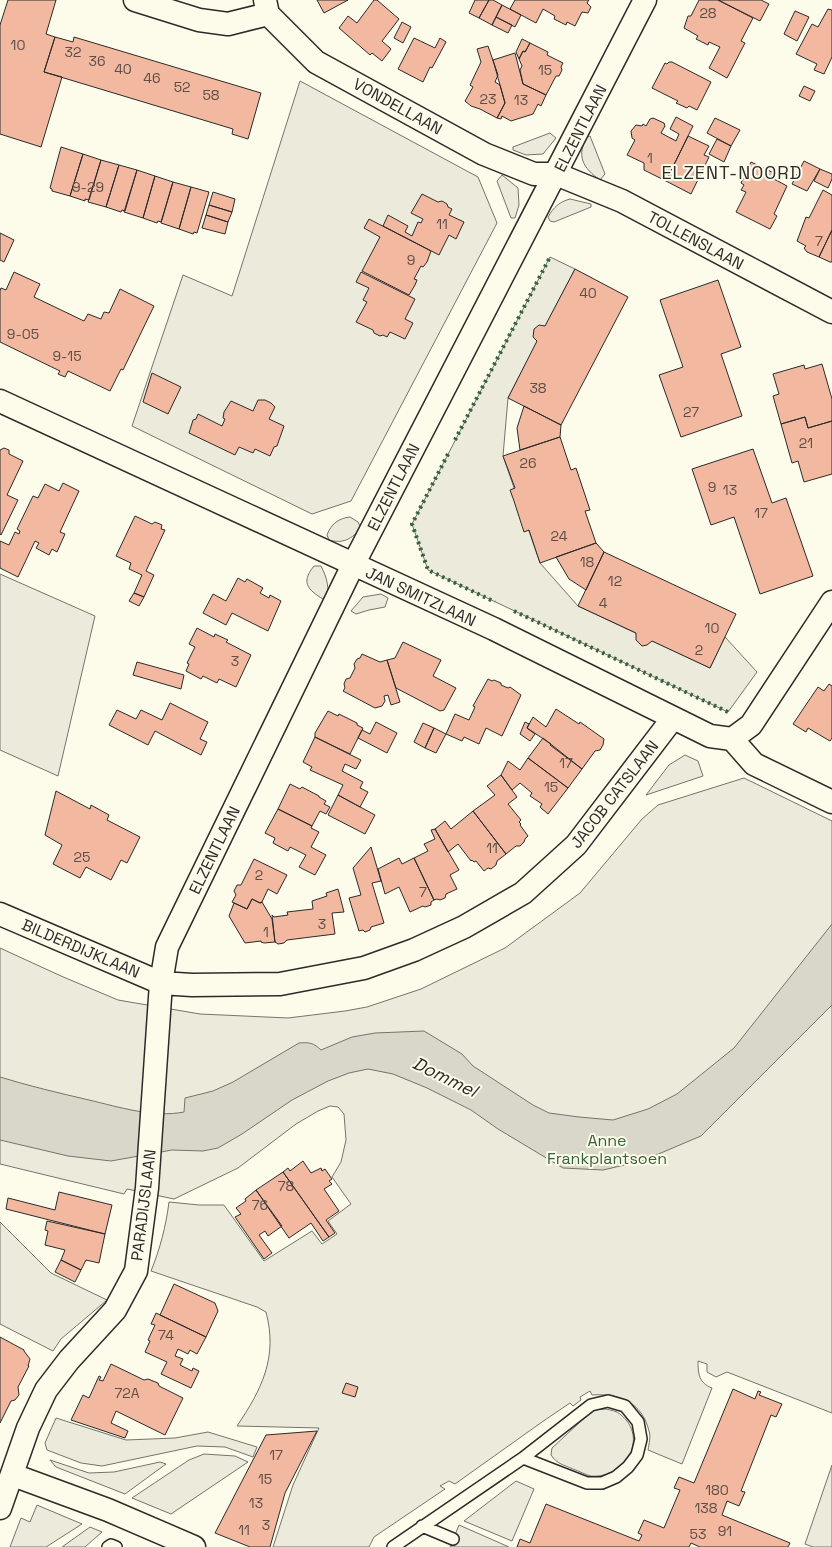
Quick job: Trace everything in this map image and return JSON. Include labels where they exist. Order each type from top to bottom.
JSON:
[{"type":"street","points":[[135,0],[199,20],[228,24],[266,7]]},
{"type":"street","name":"ELZENTLAAN","points":[[161,983],[167,947],[353,565],[645,0]]},
{"type":"street","name":"VONDELLAAN","points":[[266,7],[316,62],[484,154],[534,174],[556,174]]},
{"type":"street","name":"TOLLENSLAAN","points":[[556,174],[631,205],[832,312]]},
{"type":"street","name":"JAN SMITZLAAN","points":[[0,401],[494,629],[710,736],[732,739]]},
{"type":"street","points":[[832,602],[751,726],[732,739],[754,764],[832,802]]},
{"type":"street","name":"JACOB CATSLAAN","points":[[161,983],[192,985],[280,984],[364,968],[414,950],[464,928],[523,893],[576,845],[673,718]]},
{"type":"street","name":"BILDERDIJKLAAN","points":[[0,914],[161,983]]},
{"type":"street","name":"PARADIJSLAAN","points":[[0,1508],[10,1458],[28,1428],[46,1390],[69,1360],[115,1310],[136,1271],[148,1177],[161,983]]},
{"type":"street","points":[[10,1458],[108,1510],[194,1547]]},
{"type":"lane","points":[[392,1547],[523,1458],[592,1405],[608,1401],[625,1406],[638,1422],[641,1439],[637,1455],[628,1467],[616,1477],[602,1482],[586,1483],[523,1458]]},
{"type":"lane","points":[[422,1526],[453,1539]]},
{"type":"lane","points":[[108,1547],[111,1545],[116,1547]]},
{"type":"green space","points":[[300,81],[478,177],[497,223],[351,501],[312,514],[132,426],[183,275],[232,296]]},
{"type":"green space","points":[[550,133],[556,138],[543,154],[526,155],[513,150],[513,147]]},
{"type":"green space","points":[[590,136],[605,174],[600,180],[589,171],[583,161],[582,150],[587,137]]},
{"type":"green space","points":[[502,175],[518,188],[519,205],[515,218],[511,218],[497,181]]},
{"type":"green space","points":[[570,199],[591,204],[591,207],[554,222],[550,221],[548,217],[555,208],[560,203]]},
{"type":"green space","points":[[550,257],[575,269],[508,398],[503,456],[540,563],[578,606],[710,668],[725,637],[757,672],[728,712],[428,570],[412,524]]},
{"type":"green space","points":[[350,517],[358,522],[361,528],[358,532],[351,538],[343,541],[329,540],[327,535],[333,525],[339,520]]},
{"type":"green space","points":[[314,566],[321,566],[325,575],[328,587],[326,601],[315,594],[308,586],[307,578]]},
{"type":"green space","points":[[381,594],[388,598],[385,607],[356,614],[351,611],[363,597]]},
{"type":"green space","points":[[685,755],[698,761],[703,776],[646,795],[669,765]]},
{"type":"green space","name":"Anne Frankplantsoen","points":[[744,778],[832,821],[832,1413],[727,1372],[716,1377],[707,1372],[707,1364],[698,1361],[700,1378],[704,1384],[712,1388],[682,1464],[648,1450],[649,1431],[646,1421],[635,1406],[620,1398],[592,1395],[590,1391],[580,1397],[581,1400],[573,1406],[570,1403],[455,1484],[449,1481],[440,1486],[445,1489],[374,1537],[369,1547],[273,1547],[293,1485],[319,1428],[237,1426],[254,1399],[269,1358],[269,1328],[266,1312],[257,1307],[151,1271],[162,1237],[169,1202],[224,1205],[264,1261],[312,1231],[322,1244],[337,1234],[328,1221],[351,1204],[332,1177],[341,1162],[346,1140],[344,1114],[338,1107],[330,1106],[318,1111],[296,1124],[238,1168],[174,1199],[127,1189],[124,1194],[0,1164],[0,948],[118,1000],[200,1014],[288,1018],[367,1007],[421,989],[505,948],[580,893],[642,819],[658,805]]},
{"type":"green space","points":[[0,1222],[51,1273],[107,1300],[61,1339],[53,1351],[0,1324]]},
{"type":"green space","points":[[606,1409],[620,1414],[629,1424],[633,1434],[633,1445],[630,1455],[623,1464],[614,1471],[603,1475],[591,1476],[561,1464],[553,1458],[551,1455],[552,1448],[593,1410]]},
{"type":"green space","points":[[56,1418],[126,1440],[175,1438],[208,1432],[257,1447],[253,1457],[225,1447],[197,1446],[102,1466],[81,1463],[47,1450],[45,1443]]},
{"type":"green space","points":[[204,1454],[235,1456],[248,1462],[171,1514],[132,1498],[189,1460]]},
{"type":"green space","points":[[50,1460],[89,1473],[114,1472],[160,1462],[166,1464],[125,1494],[56,1467]]},
{"type":"green space","points":[[832,1465],[832,1547],[813,1547],[805,1544]]},
{"type":"green space","points":[[516,1481],[534,1489],[512,1541],[464,1521]]},
{"type":"green space","points":[[37,1505],[82,1524],[46,1547],[10,1547],[21,1518],[30,1522]]},
{"type":"green space","points":[[90,1527],[102,1532],[85,1547],[62,1547]]},
{"type":"shaded area","points":[[0,574],[95,616],[58,776],[0,750]]},
{"type":"shaded area","points":[[459,1525],[509,1547],[450,1547]]},
{"type":"water","name":"Dommel","points":[[832,924],[832,1005],[701,1136],[642,1161],[603,1170],[563,1168],[498,1129],[471,1110],[427,1088],[393,1074],[368,1069],[349,1073],[328,1081],[292,1100],[218,1148],[203,1151],[172,1150],[111,1161],[68,1156],[0,1140],[0,1077],[148,1113],[184,1112],[185,1098],[213,1091],[233,1082],[299,1043],[311,1044],[321,1050],[352,1037],[375,1033],[424,1031],[462,1054],[473,1066],[533,1105],[549,1113],[613,1120],[648,1109],[677,1094],[734,1048]]},
{"type":"building","points":[[8,0],[56,0],[46,34],[55,37],[44,72],[62,77],[41,147],[0,134],[0,25]]},
{"type":"building","points":[[317,0],[348,0],[324,13]]},
{"type":"building","points":[[374,0],[377,0],[399,19],[382,41],[391,49],[382,61],[372,53],[370,55],[339,28],[348,16],[357,23]]},
{"type":"building","points":[[475,0],[489,0],[479,18],[469,13]]},
{"type":"building","points":[[489,0],[502,5],[492,25],[479,18]]},
{"type":"building","points":[[515,0],[589,0],[587,3],[591,7],[588,13],[582,12],[575,26],[567,22],[566,25],[554,19],[555,16],[543,9],[536,23],[510,9]]},
{"type":"building","points":[[699,0],[718,0],[753,18],[741,41],[745,43],[727,78],[709,68],[720,47],[709,42],[708,45],[696,39],[698,36],[684,28],[688,16],[691,16]]},
{"type":"building","points":[[718,0],[761,0],[769,4],[760,21]]},
{"type":"building","points":[[502,5],[521,15],[515,27],[496,17]]},
{"type":"building","points":[[828,9],[832,10],[832,57],[824,74],[814,70],[817,64],[796,54],[812,24],[818,27]]},
{"type":"building","points":[[795,11],[809,17],[797,41],[784,34]]},
{"type":"building","points":[[496,17],[512,25],[508,33],[492,25]]},
{"type":"building","points":[[402,22],[411,27],[403,43],[394,38]]},
{"type":"building","points":[[55,37],[73,42],[74,37],[261,93],[248,139],[232,134],[233,129],[44,72]]},
{"type":"building","points":[[414,38],[435,48],[440,38],[446,42],[423,82],[398,69]]},
{"type":"building","points":[[522,39],[530,43],[519,59],[516,52]]},
{"type":"building","points":[[530,43],[548,52],[547,55],[563,63],[559,76],[556,76],[546,95],[523,84],[520,70],[522,66],[519,59]]},
{"type":"building","points":[[488,46],[498,75],[495,82],[500,85],[505,103],[497,118],[471,106],[465,101],[473,87],[470,85],[481,62],[477,49]]},
{"type":"building","points":[[515,53],[523,84],[546,95],[541,106],[538,104],[533,114],[511,121],[502,116],[501,119],[497,118],[505,103],[493,60]]},
{"type":"building","points":[[669,62],[711,82],[697,110],[676,103],[678,101],[652,88],[665,63]]},
{"type":"building","points":[[804,86],[815,91],[810,101],[799,96]]},
{"type":"building","points":[[676,117],[693,126],[666,181],[644,170],[644,163],[627,155],[635,140],[632,138],[631,131],[636,125],[642,126],[643,124],[646,126],[650,119],[653,118],[664,123],[665,126],[661,133],[676,141],[679,134],[670,129]]},
{"type":"building","points":[[715,118],[740,130],[731,146],[707,133]]},
{"type":"building","points":[[688,136],[709,146],[704,155],[709,157],[691,194],[666,181]]},
{"type":"building","points":[[717,139],[731,146],[724,162],[709,154]]},
{"type":"building","points":[[61,147],[83,154],[70,196],[52,191],[50,188]]},
{"type":"building","points":[[83,154],[101,160],[89,200],[85,199],[85,201],[70,196]]},
{"type":"building","points":[[101,160],[119,165],[106,207],[88,202]]},
{"type":"building","points":[[804,161],[820,169],[807,191],[792,184]]},
{"type":"building","points":[[751,162],[776,174],[774,179],[787,186],[774,214],[777,216],[770,229],[736,212],[746,192],[741,190],[744,185],[741,183]]},
{"type":"building","points":[[119,165],[137,170],[125,211],[122,210],[121,212],[106,207]]},
{"type":"building","points":[[820,169],[832,174],[828,188],[814,181]]},
{"type":"building","points":[[137,170],[155,176],[143,218],[124,212]]},
{"type":"building","points":[[155,176],[173,182],[161,222],[158,221],[157,223],[143,218]]},
{"type":"building","points":[[173,182],[191,187],[179,229],[161,223]]},
{"type":"building","points":[[191,187],[209,192],[197,233],[194,232],[193,234],[179,229]]},
{"type":"building","points":[[823,190],[832,195],[832,230],[819,257],[807,252],[804,248],[806,246],[797,241],[806,217],[809,218]]},
{"type":"building","points":[[213,192],[235,199],[232,212],[209,205]]},
{"type":"building","points":[[422,194],[447,204],[452,209],[449,215],[464,222],[456,239],[449,235],[439,255],[383,226],[388,215],[408,226],[405,232],[412,236],[418,222],[421,223],[423,219],[411,213]]},
{"type":"building","points":[[209,205],[232,212],[228,222],[206,215]]},
{"type":"building","points":[[206,215],[228,222],[225,234],[202,228]]},
{"type":"building","points":[[369,219],[431,251],[427,262],[423,267],[421,266],[414,279],[417,280],[409,295],[362,271],[380,237],[364,228]]},
{"type":"building","points":[[832,230],[832,262],[830,262],[819,257]]},
{"type":"building","points":[[0,233],[14,240],[4,262],[0,260]]},
{"type":"building","points":[[575,269],[628,297],[561,425],[508,398],[537,341],[533,337],[534,329],[539,325],[545,326]]},
{"type":"building","points":[[14,272],[40,284],[34,297],[84,321],[88,314],[101,319],[104,312],[109,313],[120,289],[154,306],[123,370],[121,369],[110,391],[68,371],[65,377],[58,374],[60,371],[0,342],[0,291],[1,288],[6,290]]},
{"type":"building","points":[[361,272],[415,299],[405,319],[413,323],[405,339],[390,332],[387,337],[380,336],[374,333],[373,330],[356,322],[367,302],[363,300],[369,288],[356,282]]},
{"type":"building","points":[[718,280],[741,347],[721,354],[742,416],[681,437],[659,375],[683,367],[660,300]]},
{"type":"building","points":[[822,364],[832,399],[832,421],[808,428],[805,417],[781,424],[773,396],[779,394],[773,374],[804,365],[805,369]]},
{"type":"building","points":[[152,373],[181,387],[168,414],[143,402]]},
{"type":"building","points":[[258,400],[265,400],[275,407],[269,419],[284,426],[277,446],[274,447],[270,456],[255,449],[253,453],[239,447],[235,455],[189,433],[193,420],[196,419],[198,414],[222,426],[225,419],[223,418],[224,412],[231,401],[253,411]]},
{"type":"building","points":[[524,406],[561,425],[560,437],[520,450],[517,428]]},
{"type":"building","points":[[805,417],[808,428],[832,421],[832,474],[804,482],[798,461],[792,463],[781,424]]},
{"type":"building","points":[[560,437],[571,470],[576,468],[590,510],[585,511],[596,543],[540,563],[529,530],[524,532],[510,490],[515,488],[503,456]]},
{"type":"building","points":[[4,448],[9,450],[9,454],[23,461],[7,495],[18,500],[1,535],[0,450]]},
{"type":"building","points":[[753,449],[772,503],[786,498],[813,576],[760,594],[734,517],[711,525],[692,469]]},
{"type":"building","points":[[63,483],[79,491],[60,532],[65,534],[57,552],[52,549],[49,555],[36,548],[39,543],[35,541],[18,577],[0,568],[0,541],[9,545],[15,532],[19,534],[20,531],[17,529],[33,496],[38,498],[45,484],[59,491]]},
{"type":"building","points":[[135,516],[152,524],[155,522],[162,525],[161,529],[165,530],[146,571],[154,575],[144,597],[134,593],[142,575],[129,569],[131,563],[116,556]]},
{"type":"building","points":[[596,543],[604,552],[586,590],[569,579],[556,557]]},
{"type":"building","points":[[604,552],[736,614],[710,668],[652,641],[642,646],[636,640],[636,633],[578,606]]},
{"type":"building","points":[[238,578],[245,582],[247,579],[263,588],[260,593],[269,598],[270,595],[281,601],[268,631],[232,613],[226,625],[203,613],[213,594],[226,601]]},
{"type":"building","points":[[134,593],[144,597],[139,606],[129,601]]},
{"type":"building","points":[[197,628],[214,637],[215,634],[228,640],[226,642],[251,655],[236,687],[219,679],[217,683],[203,676],[201,679],[186,671],[189,664],[187,663],[195,647],[189,644]]},
{"type":"building","points":[[403,642],[441,660],[433,676],[456,688],[444,710],[440,711],[396,688],[387,660],[395,658]]},
{"type":"building","points":[[362,654],[380,662],[387,660],[400,702],[391,705],[388,695],[384,696],[385,701],[382,706],[375,708],[343,691],[346,679],[350,678],[355,668],[354,664]]},
{"type":"building","points":[[137,662],[184,675],[181,689],[133,675]]},
{"type":"building","points":[[488,679],[501,683],[501,685],[508,688],[510,687],[521,695],[502,736],[486,728],[479,744],[464,737],[462,741],[446,734],[455,714],[469,720],[475,707],[473,706]]},
{"type":"building","points":[[829,684],[832,686],[832,738],[830,741],[808,728],[806,732],[793,724],[818,687],[824,691]]},
{"type":"building","points":[[170,703],[208,722],[200,739],[207,742],[201,755],[155,731],[148,745],[109,725],[117,710],[136,719],[141,710],[162,720]]},
{"type":"building","points":[[556,709],[579,724],[580,722],[604,739],[600,750],[595,751],[582,769],[551,744],[527,728],[533,717],[546,727]]},
{"type":"building","points":[[328,711],[338,716],[339,714],[363,728],[350,754],[315,737],[315,733]]},
{"type":"building","points":[[376,722],[397,733],[387,753],[358,738],[362,730],[370,734]]},
{"type":"building","points":[[525,722],[529,724],[527,728],[535,734],[530,741],[520,734]]},
{"type":"building","points":[[423,723],[434,728],[425,748],[414,742]]},
{"type":"building","points":[[434,728],[446,734],[436,753],[425,748]]},
{"type":"building","points":[[315,737],[361,760],[356,769],[345,764],[342,771],[363,782],[360,788],[368,792],[360,807],[338,795],[343,785],[310,770],[312,767],[303,762]]},
{"type":"building","points":[[543,738],[582,769],[568,788],[528,758]]},
{"type":"building","points":[[528,758],[568,788],[548,814],[540,807],[542,804],[530,796],[532,793],[520,783],[512,790],[501,775],[508,761],[520,770]]},
{"type":"building","points":[[501,775],[517,797],[508,804],[521,820],[519,822],[520,825],[528,836],[520,846],[516,846],[506,854],[473,811],[495,795],[487,786]]},
{"type":"building","points":[[290,784],[300,789],[302,787],[319,796],[326,801],[324,804],[330,807],[326,814],[320,811],[312,826],[278,809]]},
{"type":"building","points":[[56,791],[90,809],[91,805],[109,815],[107,820],[140,837],[127,863],[121,860],[111,880],[86,867],[80,878],[53,864],[62,845],[45,835]]},
{"type":"building","points":[[338,795],[375,815],[365,834],[328,815]]},
{"type":"building","points":[[278,809],[312,826],[311,828],[319,832],[311,847],[326,855],[315,875],[299,867],[306,855],[290,847],[288,851],[273,843],[275,838],[265,833]]},
{"type":"building","points":[[473,811],[506,854],[491,869],[488,868],[484,871],[476,861],[471,861],[458,844],[448,852],[435,829],[445,821],[451,829]]},
{"type":"building","points":[[435,829],[459,870],[450,875],[457,889],[446,894],[445,898],[440,900],[434,900],[414,858],[428,851],[424,844],[435,839],[431,830]]},
{"type":"building","points":[[371,847],[381,881],[372,883],[384,923],[371,927],[370,930],[365,932],[363,930],[359,931],[349,898],[361,895],[353,868]]},
{"type":"building","points":[[399,858],[402,864],[414,858],[434,900],[431,902],[431,905],[423,906],[410,912],[399,887],[385,894],[378,869]]},
{"type":"building","points":[[254,859],[287,875],[277,894],[268,889],[262,902],[260,903],[252,899],[247,909],[232,902],[236,895],[234,891],[237,885],[241,885]]},
{"type":"building","points":[[338,889],[344,912],[332,913],[335,934],[287,940],[284,943],[278,944],[275,942],[272,915],[274,917],[288,915],[287,912],[313,909],[312,901],[327,896],[326,893]]},
{"type":"building","points":[[252,899],[260,903],[262,902],[272,919],[275,942],[245,943],[229,916],[234,903],[247,909]]},
{"type":"building","points":[[303,1161],[311,1173],[321,1168],[322,1171],[325,1169],[332,1179],[329,1181],[332,1184],[324,1189],[339,1211],[326,1220],[335,1233],[329,1237],[283,1172],[288,1168],[290,1171]]},
{"type":"building","points":[[283,1172],[329,1237],[323,1241],[311,1223],[289,1238],[256,1190]]},
{"type":"building","points":[[256,1190],[282,1226],[268,1236],[265,1231],[259,1235],[272,1253],[264,1259],[235,1217],[241,1214],[236,1208]]},
{"type":"building","points":[[59,1192],[112,1205],[105,1234],[6,1209],[8,1198],[55,1210]]},
{"type":"building","points":[[47,1221],[105,1234],[99,1263],[86,1260],[81,1270],[61,1260],[65,1250],[45,1245],[48,1231],[45,1230]]},
{"type":"building","points":[[61,1260],[81,1270],[75,1282],[55,1272]]},
{"type":"building","points":[[174,1284],[215,1303],[218,1311],[206,1337],[160,1315]]},
{"type":"building","points":[[156,1313],[206,1337],[197,1354],[190,1350],[188,1354],[178,1349],[175,1356],[183,1359],[180,1365],[192,1371],[193,1368],[199,1371],[191,1388],[161,1374],[167,1362],[145,1352],[155,1325],[151,1324]]},
{"type":"building","points":[[0,1337],[24,1350],[30,1359],[29,1366],[18,1387],[19,1395],[15,1400],[11,1401],[0,1423]]},
{"type":"building","points":[[111,1364],[144,1380],[148,1379],[158,1383],[159,1386],[183,1398],[165,1435],[116,1411],[111,1423],[128,1431],[125,1438],[71,1420],[83,1395],[89,1398],[99,1376],[101,1377],[99,1380],[103,1381]]},
{"type":"building","points":[[346,1383],[358,1387],[355,1397],[342,1393]]},
{"type":"building","points":[[733,1389],[755,1399],[758,1391],[761,1392],[759,1395],[782,1404],[776,1417],[771,1415],[741,1491],[745,1492],[739,1506],[727,1501],[722,1515],[790,1543],[788,1547],[700,1547],[691,1543],[689,1547],[517,1547],[520,1539],[530,1543],[546,1504],[639,1541],[642,1535],[638,1533],[644,1520],[664,1528],[680,1490],[674,1488],[679,1477],[694,1483]]},
{"type":"building","points":[[317,1431],[285,1493],[270,1547],[250,1547],[215,1533],[266,1435]]},
{"type":"hedge","points":[[455,440],[550,257]]},
{"type":"hedge","points":[[448,454],[412,524],[428,570],[495,602]]},
{"type":"hedge","points":[[514,611],[728,712]]},
{"type":"district","name":"ELZENT-NOORD","points":[[732,173]]}]
